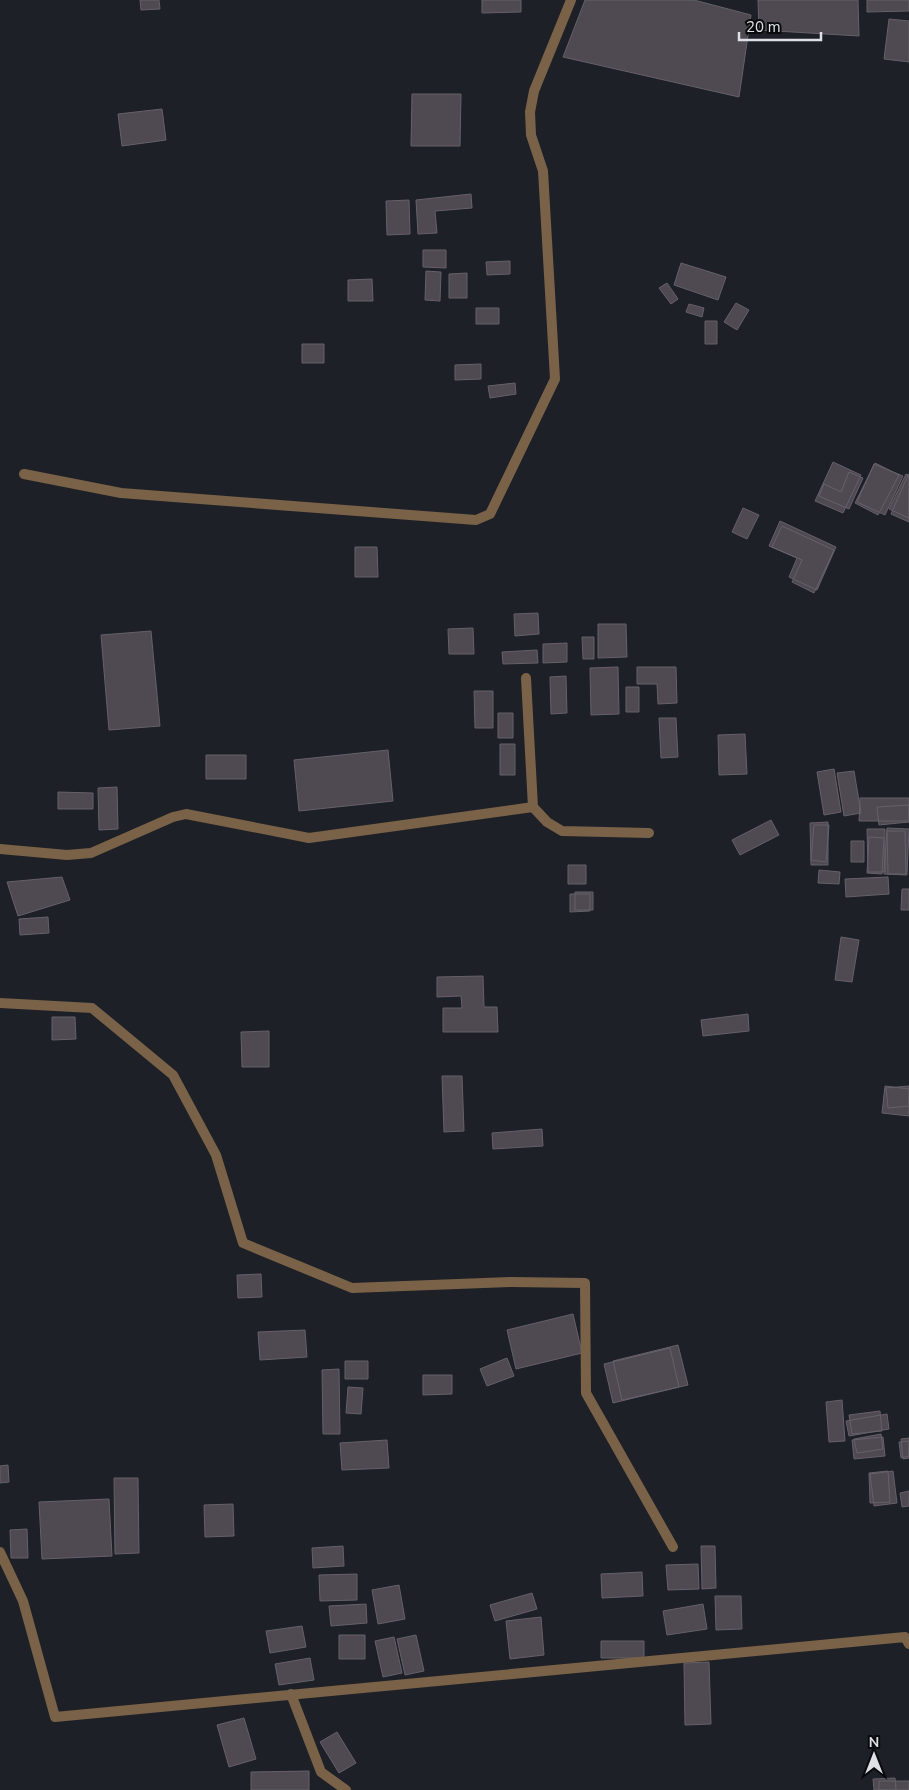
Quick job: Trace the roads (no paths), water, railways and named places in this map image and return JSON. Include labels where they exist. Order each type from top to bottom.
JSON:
[{"type":"street","points":[[24,474],[120,493],[476,520],[490,514],[555,379],[543,171],[531,135],[530,112],[534,91],[572,0]]},
{"type":"street","points":[[526,678],[533,807],[547,822],[562,831],[649,833]]},
{"type":"street","points":[[0,849],[67,855],[91,853],[174,817],[186,814],[309,838],[533,807]]},
{"type":"street","points":[[0,1003],[92,1008],[174,1075],[216,1155],[243,1243],[352,1288],[511,1282],[585,1283],[586,1393],[674,1546]]},
{"type":"street","points":[[0,1552],[22,1601],[55,1717],[905,1637],[909,1644]]},
{"type":"street","points":[[291,1694],[321,1772],[346,1790]]}]
